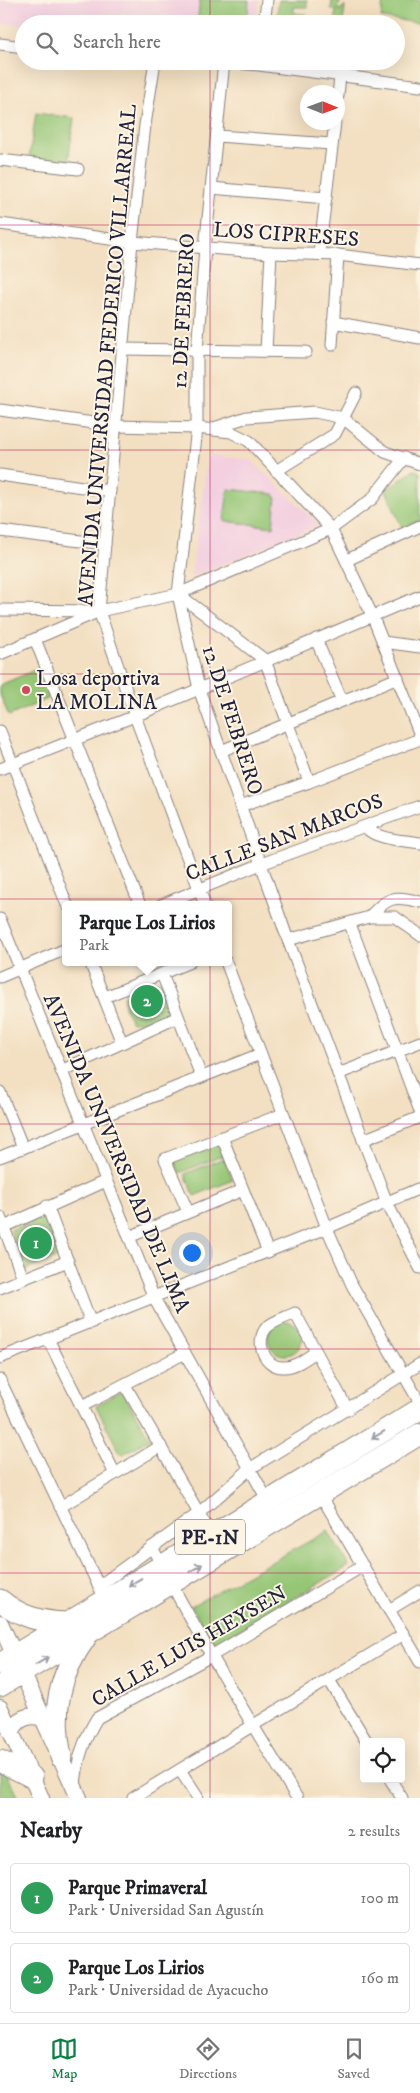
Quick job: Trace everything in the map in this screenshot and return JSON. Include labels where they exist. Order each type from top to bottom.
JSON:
[{"type":"highway","name":"PE-1N","points":[[12,1664],[89,1633],[166,1575],[212,1536],[420,1409]]},
{"type":"highway","name":"PE-1N","points":[[0,1686],[12,1664],[67,1623],[102,1593],[166,1575],[320,1494],[420,1434]]},
{"type":"highway","points":[[0,1600],[28,1618],[47,1622],[67,1623]]},
{"type":"highway","points":[[60,1757],[56,1714],[59,1692],[66,1671],[76,1651],[89,1633]]},
{"type":"highway","points":[[0,1761],[32,1777]]},
{"type":"main road","points":[[0,1623],[12,1664],[42,1718],[77,1794]]},
{"type":"main road","points":[[0,1708],[42,1798]]},
{"type":"main road","points":[[11,1732],[17,1723],[26,1717],[42,1718]]},
{"type":"street","points":[[265,15],[267,0]]},
{"type":"street","points":[[0,44],[15,46]]},
{"type":"street","name":"AVENIDA UNIVERSIDAD FEDERICO VILLARREAL","points":[[154,70],[145,124],[132,242],[99,611],[135,716],[204,901]]},
{"type":"street","name":"12 DE FEBRERO","points":[[218,70],[217,136],[205,248],[197,351],[197,428],[178,594],[199,689],[288,940],[387,1203],[420,1268]]},
{"type":"street","points":[[303,70],[420,86]]},
{"type":"street","points":[[339,85],[340,76]]},
{"type":"street","points":[[319,254],[333,130]]},
{"type":"street","points":[[217,136],[332,144]]},
{"type":"street","points":[[0,160],[78,169]]},
{"type":"street","points":[[211,188],[326,198]]},
{"type":"street","name":"LOS CIPRESES","points":[[0,224],[132,242],[271,253],[338,255],[420,265]]},
{"type":"street","points":[[266,351],[271,253]]},
{"type":"street","points":[[332,345],[338,255]]},
{"type":"street","points":[[333,322],[420,338]]},
{"type":"street","points":[[123,349],[306,352]]},
{"type":"street","points":[[276,471],[334,434],[356,393]]},
{"type":"street","points":[[0,410],[115,426],[197,428],[231,432],[250,441],[331,529],[372,614],[420,734]]},
{"type":"street","points":[[210,430],[247,416],[315,412],[343,418],[385,452],[420,464]]},
{"type":"street","points":[[0,654],[99,611],[178,594],[331,529],[372,499],[404,458]]},
{"type":"street","points":[[0,476],[110,491]]},
{"type":"street","points":[[347,560],[420,526]]},
{"type":"street","points":[[0,531],[105,544]]},
{"type":"street","points":[[178,594],[265,660],[309,782]]},
{"type":"street","points":[[0,770],[75,741],[372,614],[420,596]]},
{"type":"street","points":[[0,610],[99,611]]},
{"type":"street","points":[[316,638],[342,701]]},
{"type":"street","points":[[35,639],[138,901]]},
{"type":"street","points":[[383,642],[420,647]]},
{"type":"street","points":[[221,751],[398,678]]},
{"type":"street","points":[[0,731],[65,901]]},
{"type":"street","points":[[240,806],[309,782],[420,739]]},
{"type":"street","name":"CALLE SAN MARCOS","points":[[170,901],[261,864],[420,806]]},
{"type":"street","points":[[365,827],[371,832],[384,837],[420,843]]},
{"type":"street","points":[[369,917],[386,900],[397,898],[420,902]]},
{"type":"street","points":[[288,940],[350,924],[369,917],[395,917],[420,935]]},
{"type":"street","name":"AVENIDA UNIVERSIDAD DE LIMA","points":[[0,919],[154,1298],[268,1501]]},
{"type":"street","points":[[350,924],[420,1111]]},
{"type":"street","points":[[0,977],[62,951]]},
{"type":"street","points":[[92,966],[122,1043]]},
{"type":"street","points":[[105,997],[181,966]]},
{"type":"street","points":[[227,966],[327,1228],[352,1285],[420,1403]]},
{"type":"street","points":[[162,974],[201,1076]]},
{"type":"street","points":[[61,1071],[178,1017]]},
{"type":"street","points":[[338,1074],[420,1042]]},
{"type":"street","points":[[0,1157],[260,1054]]},
{"type":"street","points":[[0,1092],[23,1148]]},
{"type":"street","points":[[188,1212],[165,1159],[283,1114]]},
{"type":"street","points":[[363,1140],[420,1117]]},
{"type":"street","points":[[222,1138],[268,1252]]},
{"type":"street","points":[[23,1278],[2,1222],[47,1206],[106,1181]]},
{"type":"street","points":[[0,1358],[268,1252],[420,1188]]},
{"type":"street","points":[[129,1237],[243,1190]]},
{"type":"street","points":[[47,1206],[91,1323]]},
{"type":"street","points":[[0,1288],[68,1261]]},
{"type":"street","points":[[294,1366],[277,1366],[267,1360],[262,1352],[261,1345],[262,1335],[268,1327],[295,1313],[348,1410]]},
{"type":"street","points":[[48,1339],[115,1474]]},
{"type":"street","points":[[280,1376],[316,1352]]},
{"type":"street","points":[[82,1406],[185,1353]]},
{"type":"street","points":[[0,1380],[102,1593],[152,1547],[199,1513],[250,1468],[348,1410],[420,1364]]},
{"type":"street","points":[[125,1385],[212,1536]]},
{"type":"street","points":[[60,1507],[161,1446]]},
{"type":"street","points":[[320,1494],[419,1659]]},
{"type":"street","points":[[152,1547],[211,1656],[297,1798]]},
{"type":"street","name":"CALLE LUIS HEYSEN","points":[[77,1794],[76,1775],[80,1756],[88,1733],[97,1718],[211,1656],[363,1566]]},
{"type":"street","points":[[389,1610],[420,1591]]},
{"type":"street","points":[[133,1798],[404,1634]]},
{"type":"street","points":[[329,1680],[365,1738]]},
{"type":"street","points":[[180,1770],[198,1798]]},
{"type":"street","points":[[393,1783],[402,1798]]},
{"type":"shaded area","points":[[0,0],[259,0],[257,15],[15,15],[15,25],[0,23]]},
{"type":"shaded area","points":[[208,455],[251,460],[320,525],[191,577]]},
{"type":"green space","points":[[200,0],[249,0],[248,15],[198,15]]},
{"type":"green space","points":[[279,0],[307,0],[307,7],[294,7],[294,13],[306,15],[277,15]]},
{"type":"green space","points":[[332,0],[339,0],[340,4],[337,7],[339,10],[345,6],[344,15],[336,15],[336,10],[331,10]]},
{"type":"green space","points":[[383,0],[420,0],[420,23],[405,21],[405,15],[381,15]]},
{"type":"green space","points":[[36,113],[74,118],[68,163],[29,158]]},
{"type":"green space","points":[[414,470],[420,472],[420,520],[402,528],[386,490]]},
{"type":"green space","points":[[228,489],[274,494],[276,497],[273,527],[224,521]]},
{"type":"green space","name":"Losa deportiva LA MOLINA","points":[[42,667],[54,696],[9,716],[0,695],[0,685]]},
{"type":"green space","points":[[160,980],[171,1010],[150,1020],[132,1022],[124,1007],[124,996]]},
{"type":"green space","points":[[219,1141],[224,1155],[179,1173],[174,1159]]},
{"type":"green space","points":[[224,1158],[233,1180],[194,1196],[185,1174]]},
{"type":"green space","points":[[46,1217],[61,1256],[25,1270],[10,1230]]},
{"type":"green space","points":[[285,1321],[297,1326],[302,1338],[297,1350],[285,1355],[273,1350],[268,1338],[273,1326]]},
{"type":"green space","points":[[122,1391],[150,1439],[121,1455],[96,1406]]},
{"type":"green space","points":[[328,1531],[349,1566],[215,1644],[191,1606]]},
{"type":"green space","points":[[4,1768],[19,1798],[0,1798],[0,1770]]},
{"type":"place","name":"Losa deportiva LA MOLINA","points":[[26,690]]},
{"type":"place","name":"Parque Los Lirios","points":[[147,1001]]},
{"type":"place","name":"Parque Primaveral","points":[[36,1243]]}]
